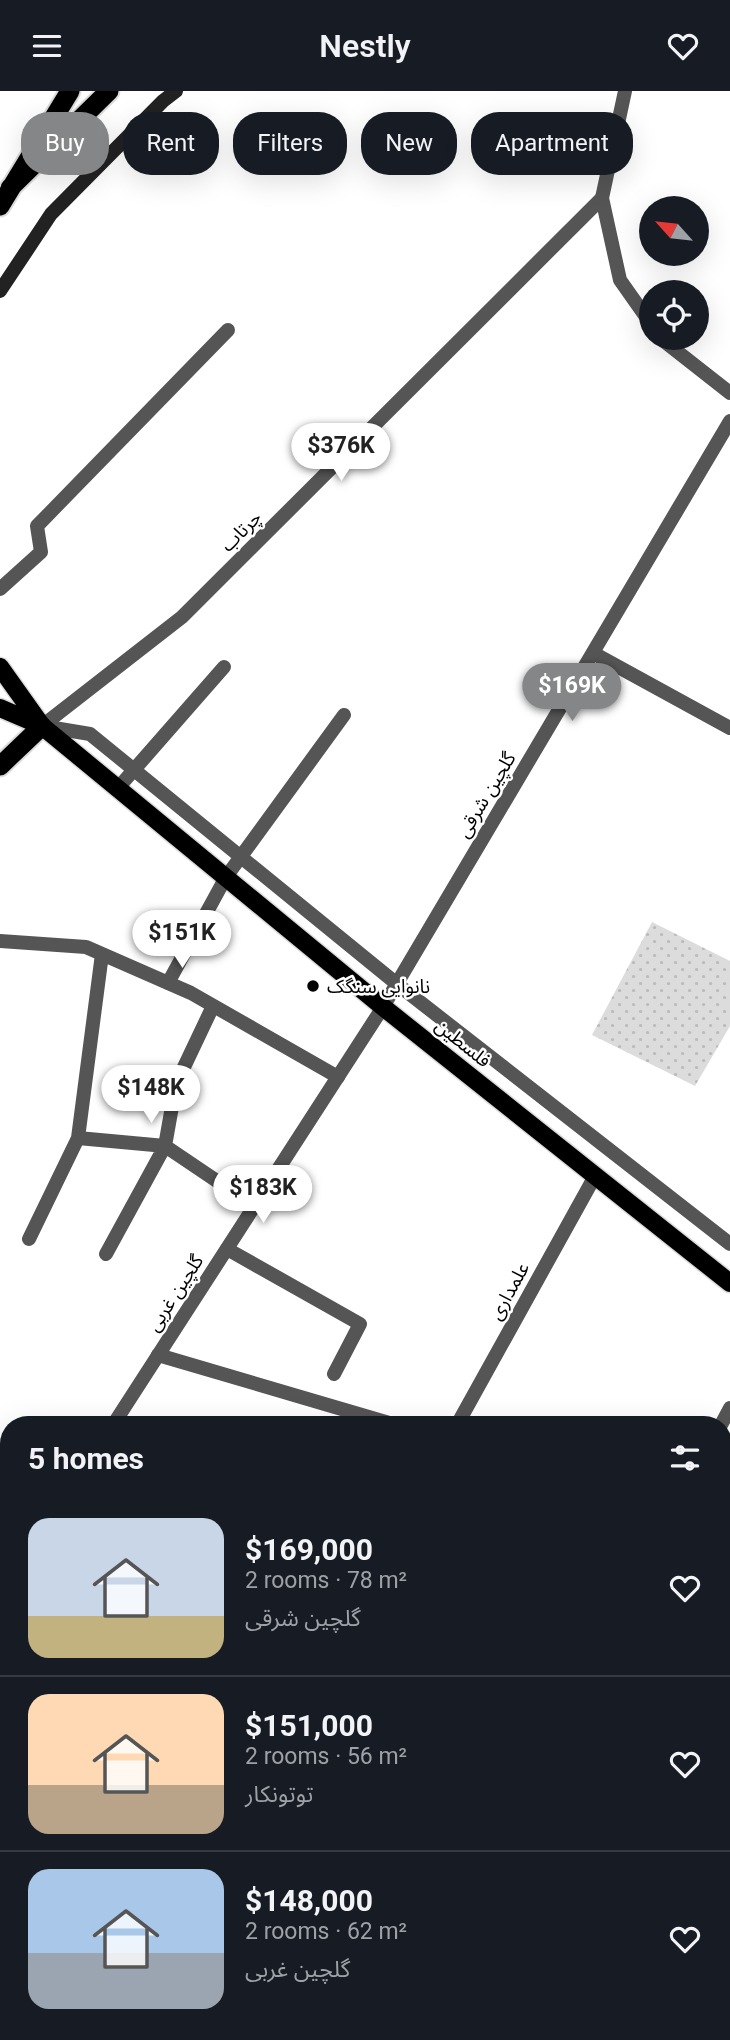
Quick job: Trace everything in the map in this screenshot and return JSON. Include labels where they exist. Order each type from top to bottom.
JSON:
[{"type":"highway","points":[[0,206],[70,91]]},
{"type":"highway","points":[[10,188],[109,91]]},
{"type":"highway","points":[[0,766],[43,726]]},
{"type":"main road","points":[[0,291],[51,214],[176,91]]},
{"type":"main road","points":[[0,667],[43,726]]},
{"type":"main road","points":[[0,708],[43,726]]},
{"type":"main road","name":"فلسطین","points":[[43,726],[383,1007],[730,1283]]},
{"type":"street","points":[[625,91],[602,198],[620,280],[639,307]]},
{"type":"street","name":"چرتاب","points":[[43,726],[182,617],[602,198]]},
{"type":"street","points":[[0,589],[41,552],[37,526],[228,330]]},
{"type":"street","points":[[675,350],[730,393]]},
{"type":"street","name":"گلچین شرقی","points":[[383,1007],[730,421]]},
{"type":"street","points":[[593,653],[730,728]]},
{"type":"street","points":[[118,788],[224,667]]},
{"type":"street","points":[[168,983],[226,877],[344,715]]},
{"type":"street","points":[[43,726],[90,734],[397,984],[730,1244]]},
{"type":"street","points":[[0,941],[86,947],[213,1006],[338,1077]]},
{"type":"street","points":[[29,1239],[78,1138],[102,954]]},
{"type":"street","points":[[106,1254],[165,1146],[176,1084],[213,1006]]},
{"type":"street","name":"گلچین غربی","points":[[119,1416],[383,1007]]},
{"type":"street","points":[[78,1138],[165,1146],[254,1206]]},
{"type":"street","name":"علمداری","points":[[462,1416],[595,1176]]},
{"type":"street","points":[[227,1248],[360,1324],[334,1374]]},
{"type":"street","points":[[158,1355],[365,1416]]},
{"type":"shaded area","points":[[652,922],[730,961],[730,1026],[695,1086],[592,1035]]},
{"type":"place","name":"نانوایی سنگک","points":[[313,986]]}]
